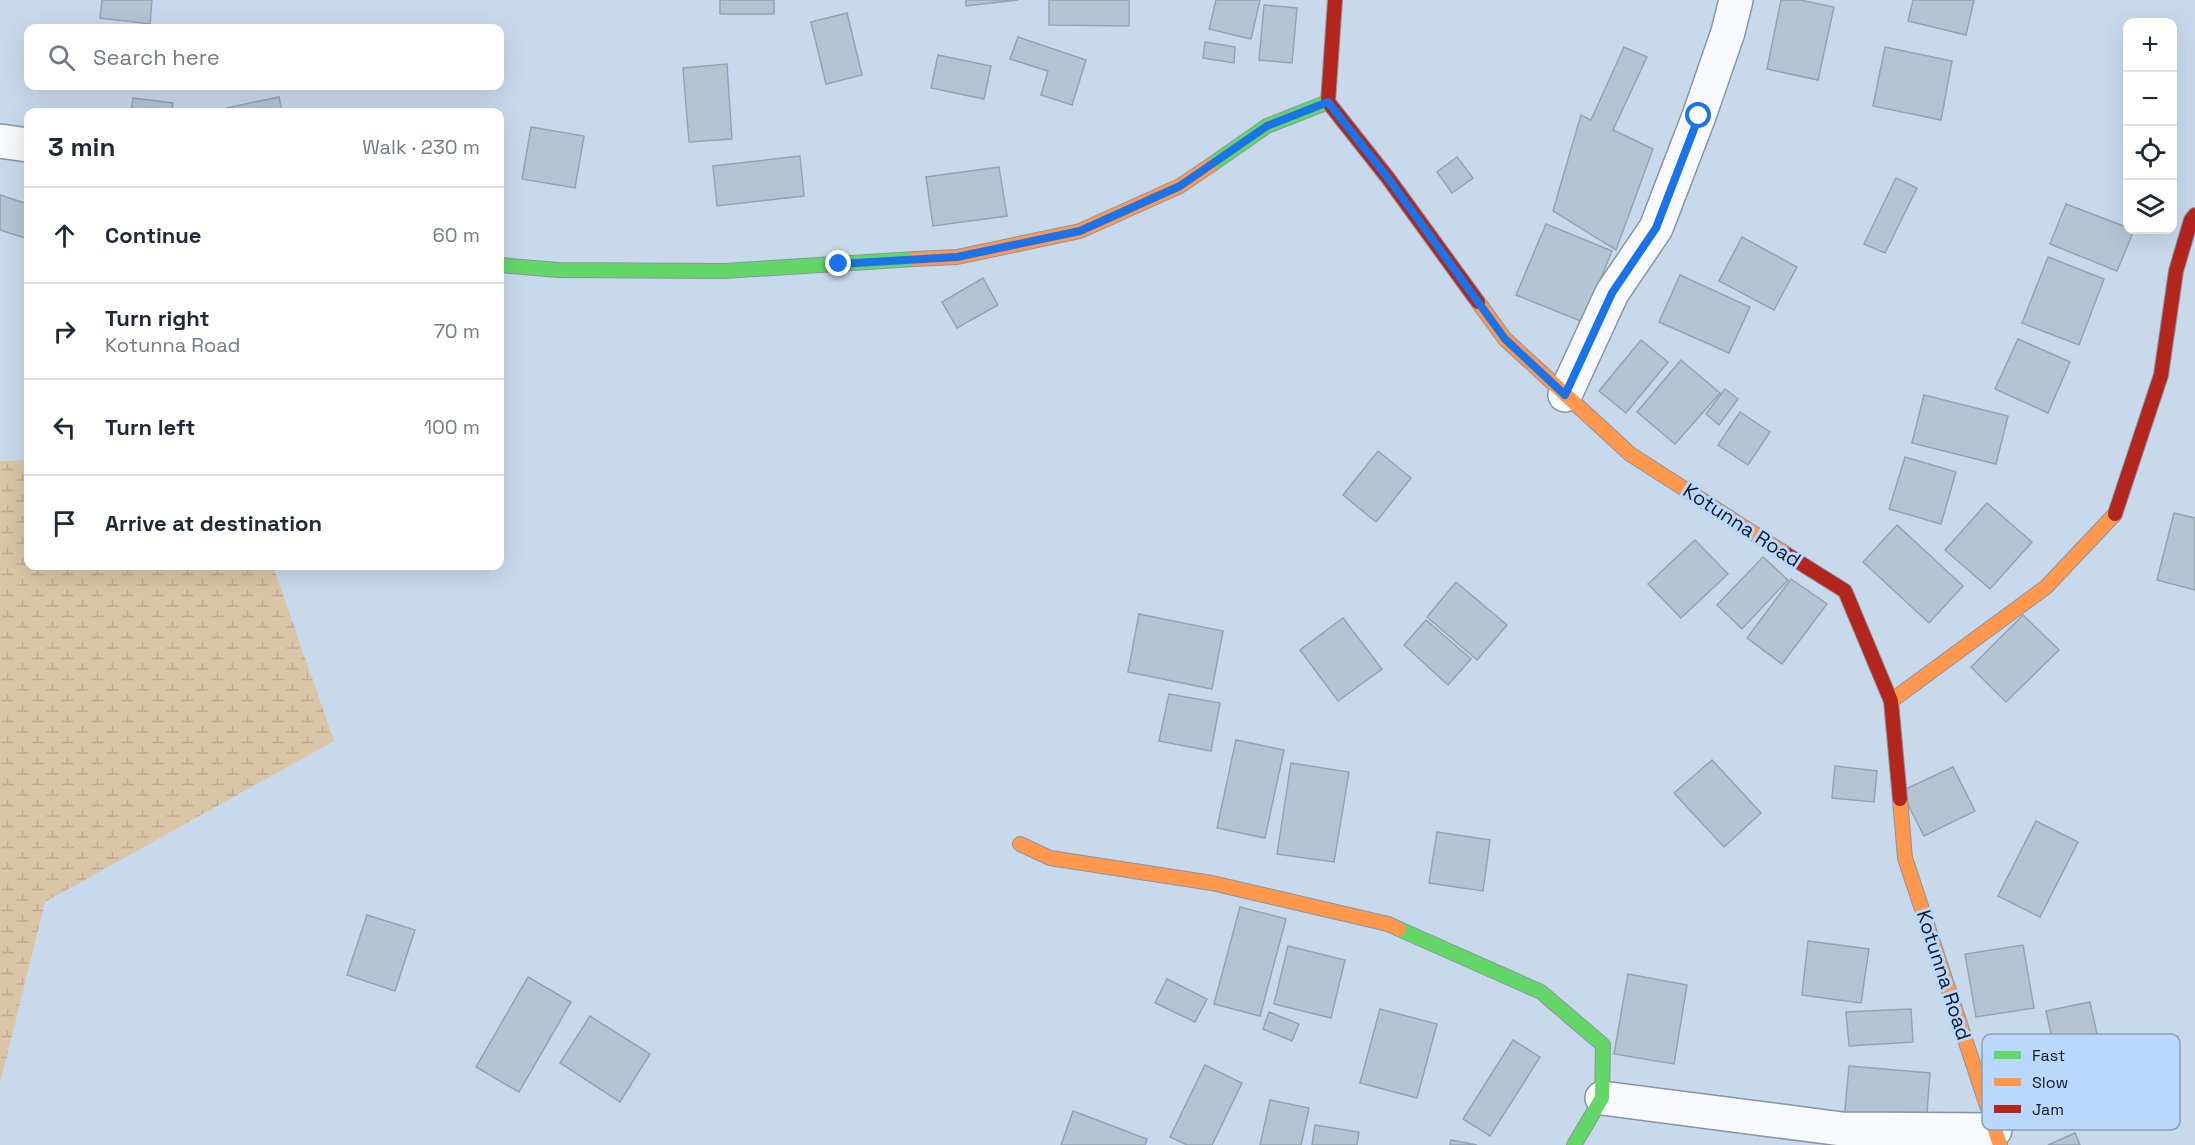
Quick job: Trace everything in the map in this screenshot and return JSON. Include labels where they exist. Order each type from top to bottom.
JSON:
[{"type":"street","points":[[504,265],[558,270],[724,271],[957,257],[1080,231],[1180,186],[1267,126],[1328,102],[1335,0]]},
{"type":"street","points":[[1565,395],[1612,293],[1656,228],[1699,116],[1728,32],[1736,0]]},
{"type":"street","name":"Kotunna Road","points":[[1328,102],[1388,178],[1505,339],[1630,454],[1845,591],[1891,701],[1905,858],[1982,1092]]},
{"type":"street","points":[[0,141],[24,144]]},
{"type":"street","points":[[1891,701],[2046,587],[2115,514],[2161,375],[2176,271],[2191,220],[2195,215]]},
{"type":"street","points":[[1020,844],[1050,858],[1212,883],[1388,924],[1541,992],[1603,1046],[1602,1098],[1574,1145]]},
{"type":"street","points":[[1602,1098],[1842,1129],[1997,1137]]},
{"type":"green space","points":[[24,460],[24,570],[274,570],[334,741],[45,902],[0,1083],[0,461]]},
{"type":"building","points":[[102,0],[152,0],[150,24],[100,18]]},
{"type":"building","points":[[720,0],[774,0],[774,14],[720,14]]},
{"type":"building","points":[[966,0],[1018,0],[966,6]]},
{"type":"building","points":[[1049,0],[1129,0],[1129,26],[1049,25]]},
{"type":"building","points":[[1216,0],[1260,0],[1251,39],[1209,29]]},
{"type":"building","points":[[1781,0],[1800,0],[1834,7],[1818,80],[1767,69]]},
{"type":"building","points":[[1913,0],[1974,0],[1966,35],[1908,21]]},
{"type":"building","points":[[1264,5],[1297,8],[1292,63],[1259,60]]},
{"type":"building","points":[[847,13],[862,75],[826,84],[811,22]]},
{"type":"building","points":[[1018,37],[1086,60],[1072,105],[1041,95],[1048,71],[1010,59]]},
{"type":"building","points":[[1205,42],[1235,47],[1234,63],[1203,58]]},
{"type":"building","points":[[1624,47],[1647,57],[1613,130],[1653,149],[1616,250],[1553,211],[1581,115],[1591,120]]},
{"type":"building","points":[[1885,47],[1952,61],[1941,120],[1873,106]]},
{"type":"building","points":[[938,55],[991,66],[984,99],[931,88]]},
{"type":"building","points":[[727,64],[732,139],[689,142],[683,68]]},
{"type":"building","points":[[279,97],[281,108],[226,108]]},
{"type":"building","points":[[133,98],[173,103],[172,108],[132,108]]},
{"type":"building","points":[[531,127],[584,136],[575,188],[522,179]]},
{"type":"building","points":[[800,156],[804,196],[717,206],[713,166]]},
{"type":"building","points":[[1457,157],[1473,178],[1452,193],[1437,172]]},
{"type":"building","points":[[999,167],[1007,216],[933,226],[926,177]]},
{"type":"building","points":[[1896,178],[1917,188],[1885,253],[1864,244]]},
{"type":"building","points":[[0,195],[24,203],[24,238],[0,230]]},
{"type":"building","points":[[2066,204],[2123,226],[2123,234],[2132,234],[2117,271],[2050,244]]},
{"type":"building","points":[[1546,224],[1612,251],[1583,322],[1516,295]]},
{"type":"building","points":[[1742,237],[1797,267],[1774,310],[1719,281]]},
{"type":"building","points":[[2048,257],[2104,279],[2079,345],[2022,323]]},
{"type":"building","points":[[1680,275],[1750,307],[1729,353],[1659,322]]},
{"type":"building","points":[[983,278],[998,305],[957,328],[942,302]]},
{"type":"building","points":[[2018,339],[2070,362],[2048,413],[1995,389]]},
{"type":"building","points":[[1641,340],[1668,362],[1626,413],[1599,391]]},
{"type":"building","points":[[1681,360],[1720,393],[1675,444],[1637,412]]},
{"type":"building","points":[[1725,389],[1738,399],[1719,425],[1706,414]]},
{"type":"building","points":[[1924,395],[2008,416],[1996,464],[1912,443]]},
{"type":"building","points":[[1740,412],[1770,432],[1748,465],[1718,445]]},
{"type":"building","points":[[1378,451],[1411,478],[1376,522],[1343,495]]},
{"type":"building","points":[[1905,457],[1956,472],[1941,524],[1889,509]]},
{"type":"building","points":[[1987,503],[2032,542],[1990,589],[1945,550]]},
{"type":"building","points":[[2174,513],[2195,518],[2195,590],[2157,580]]},
{"type":"building","points":[[1897,525],[1963,586],[1929,623],[1863,562]]},
{"type":"building","points":[[1695,540],[1728,574],[1681,618],[1648,584]]},
{"type":"building","points":[[1763,557],[1788,580],[1742,629],[1717,605]]},
{"type":"building","points":[[1791,579],[1827,604],[1782,664],[1747,638]]},
{"type":"building","points":[[1456,582],[1507,625],[1477,660],[1427,617]]},
{"type":"building","points":[[1139,614],[1223,631],[1212,689],[1128,672]]},
{"type":"building","points":[[2023,615],[2059,650],[2006,702],[1971,667]]},
{"type":"building","points":[[1343,618],[1382,669],[1338,701],[1300,650]]},
{"type":"building","points":[[1426,620],[1471,659],[1448,685],[1404,645]]},
{"type":"building","points":[[1169,694],[1220,703],[1211,751],[1159,741]]},
{"type":"building","points":[[1236,740],[1284,750],[1265,838],[1217,828]]},
{"type":"building","points":[[1712,760],[1761,813],[1724,847],[1674,793]]},
{"type":"building","points":[[1291,763],[1349,772],[1334,862],[1277,854]]},
{"type":"building","points":[[1835,766],[1877,771],[1874,802],[1832,798]]},
{"type":"building","points":[[1953,767],[1975,811],[1924,836],[1901,791]]},
{"type":"building","points":[[2036,821],[2078,842],[2040,917],[1998,896]]},
{"type":"building","points":[[1437,832],[1490,840],[1483,891],[1429,883]]},
{"type":"building","points":[[1240,907],[1286,919],[1260,1016],[1214,1004]]},
{"type":"building","points":[[367,915],[415,930],[395,991],[347,975]]},
{"type":"building","points":[[1808,941],[1869,949],[1861,1003],[1802,995]]},
{"type":"building","points":[[2023,945],[2034,1008],[1976,1017],[1965,954]]},
{"type":"building","points":[[1288,946],[1345,960],[1331,1018],[1274,1004]]},
{"type":"building","points":[[1628,974],[1687,985],[1674,1064],[1614,1054]]},
{"type":"building","points":[[528,977],[571,1002],[519,1092],[476,1067]]},
{"type":"building","points":[[1167,979],[1207,999],[1195,1022],[1155,1003]]},
{"type":"building","points":[[2090,1002],[2097,1034],[2051,1034],[2046,1011]]},
{"type":"building","points":[[1380,1009],[1437,1024],[1417,1098],[1360,1083]]},
{"type":"building","points":[[1911,1009],[1913,1042],[1849,1046],[1846,1012]]},
{"type":"building","points":[[1269,1012],[1299,1024],[1292,1041],[1263,1029]]},
{"type":"building","points":[[590,1016],[650,1054],[620,1102],[560,1063]]},
{"type":"building","points":[[1513,1040],[1540,1057],[1490,1136],[1463,1119]]},
{"type":"building","points":[[1205,1065],[1242,1083],[1212,1145],[1187,1145],[1170,1137]]},
{"type":"building","points":[[1849,1066],[1930,1073],[1926,1126],[1844,1119]]},
{"type":"building","points":[[1270,1100],[1309,1108],[1301,1145],[1260,1145]]},
{"type":"building","points":[[1073,1111],[1147,1139],[1145,1145],[1061,1145]]},
{"type":"building","points":[[1315,1125],[1359,1132],[1357,1145],[1312,1145]]},
{"type":"building","points":[[2075,1133],[2080,1145],[2048,1145]]},
{"type":"building","points":[[1451,1140],[1477,1145],[1450,1145]]},
{"type":"traffic: fast","points":[[1211,165],[1267,126],[1328,102]]},
{"type":"traffic: fast","points":[[504,265],[558,270],[724,271],[915,259]]},
{"type":"traffic: fast","points":[[1399,929],[1541,992],[1603,1045],[1602,1098],[1574,1145]]},
{"type":"traffic: slow","points":[[915,259],[957,257],[1080,231],[1180,186],[1211,165]]},
{"type":"traffic: slow","points":[[1478,302],[1505,339],[1630,454],[1786,554]]},
{"type":"traffic: slow","points":[[1891,701],[2046,587],[2115,514]]},
{"type":"traffic: slow","points":[[1900,799],[1905,858],[1982,1091]]},
{"type":"traffic: slow","points":[[1020,844],[1050,858],[1212,883],[1388,924],[1399,929]]},
{"type":"traffic: slow","points":[[1995,1130],[2000,1145]]},
{"type":"traffic: jam","points":[[1335,0],[1328,102],[1388,178],[1478,302]]},
{"type":"traffic: jam","points":[[2115,514],[2161,375],[2176,271],[2191,220],[2195,215]]},
{"type":"traffic: jam","points":[[1786,554],[1845,591],[1891,701],[1900,799]]},
{"type":"route","points":[[839,264],[957,257],[1080,231],[1180,186],[1267,126],[1328,102],[1388,178],[1505,339],[1565,395],[1612,293],[1656,228],[1699,116]]}]
